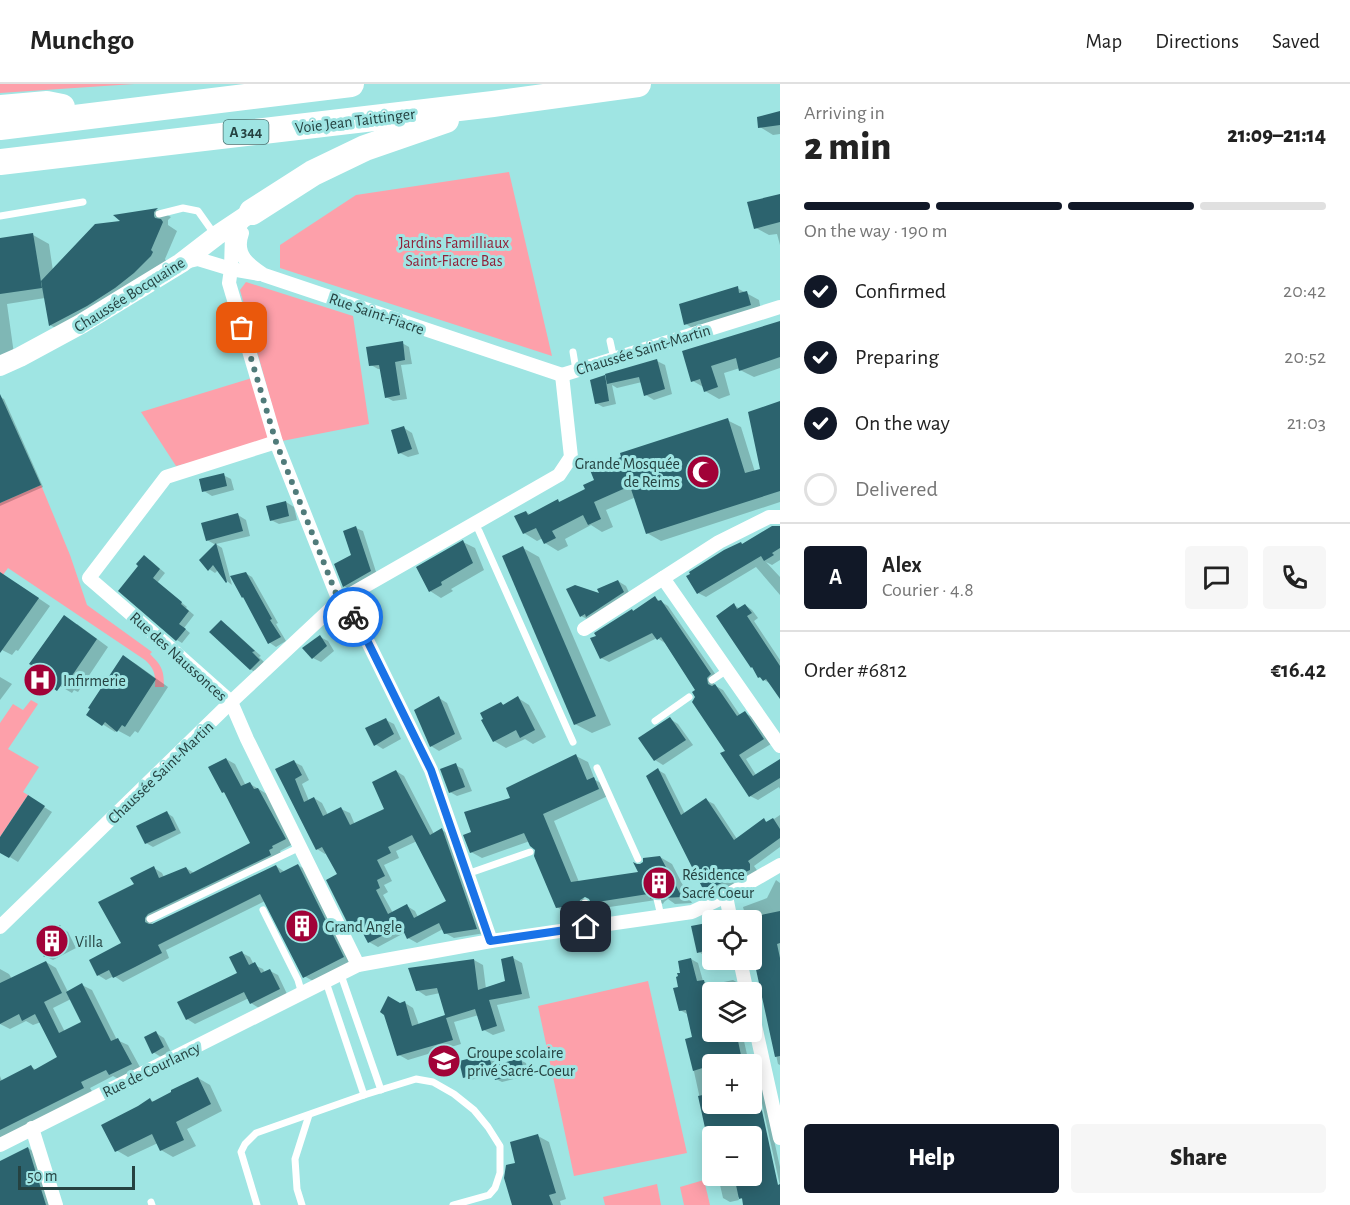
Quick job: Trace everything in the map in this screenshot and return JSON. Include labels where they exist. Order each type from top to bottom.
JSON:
[{"type":"highway","name":"A 344","points":[[0,127],[351,84]]},
{"type":"highway","name":"Voie Jean Taittinger","points":[[0,162],[493,104],[638,84]]},
{"type":"highway","points":[[0,108],[47,104],[102,114]]},
{"type":"highway","points":[[252,212],[313,173],[365,148],[493,104]]},
{"type":"main road","name":"Chaussée Bocquaine","points":[[0,366],[81,324],[181,263],[252,212]]},
{"type":"street","points":[[252,212],[232,234],[229,283],[276,442],[339,601],[359,624],[431,770],[490,941]]},
{"type":"street","name":"Rue Saint-Fiacre","points":[[252,212],[240,237],[241,256],[250,266],[264,275],[562,375]]},
{"type":"street","points":[[216,236],[231,268]]},
{"type":"street","points":[[181,263],[198,260],[264,275]]},
{"type":"street","name":"Chaussée Saint-Martin","points":[[0,927],[231,702],[339,601],[559,475],[571,457],[562,375],[780,307]]},
{"type":"street","name":"Rue des Naussonces","points":[[276,442],[166,477],[89,578],[231,702],[358,966]]},
{"type":"street","points":[[584,629],[719,542],[769,518],[780,517]]},
{"type":"street","points":[[663,578],[780,746]]},
{"type":"street","name":"Rue de Courlancy","points":[[0,1144],[358,966],[490,941],[692,912],[726,896],[780,865]]},
{"type":"street","points":[[726,896],[729,910]]},
{"type":"street","points":[[759,1042],[780,1138]]},
{"type":"street","points":[[32,1128],[56,1205]]},
{"type":"lane","points":[[0,216],[83,202]]},
{"type":"lane","points":[[159,214],[183,208],[198,211],[216,236]]},
{"type":"lane","points":[[610,341],[614,359]]},
{"type":"lane","points":[[573,352],[576,370]]},
{"type":"lane","points":[[474,523],[573,742]]},
{"type":"lane","points":[[712,680],[727,670]]},
{"type":"lane","points":[[655,721],[689,697]]},
{"type":"lane","points":[[597,768],[638,859]]},
{"type":"lane","points":[[150,919],[300,847]]},
{"type":"lane","points":[[467,874],[530,852]]},
{"type":"lane","points":[[657,899],[661,916]]},
{"type":"lane","points":[[585,903],[586,927]]},
{"type":"lane","points":[[263,910],[298,980],[302,994]]},
{"type":"lane","points":[[341,975],[381,1090]]},
{"type":"lane","points":[[327,982],[364,1095]]},
{"type":"lane","points":[[257,1205],[241,1152],[245,1144],[256,1133],[416,1078],[433,1082],[454,1094],[474,1110],[488,1126],[500,1146],[500,1173],[495,1188],[489,1195],[453,1205]]},
{"type":"lane","points":[[302,1205],[297,1189],[295,1159],[309,1114]]},
{"type":"green space","points":[[0,84],[134,84],[0,93]]},
{"type":"green space","name":"Jardins Familliaux Saint-Fiacre Bas","points":[[509,172],[552,356],[280,268],[280,245],[356,195]]},
{"type":"green space","points":[[246,282],[353,316],[369,424],[282,441],[240,290]]},
{"type":"green space","points":[[252,378],[270,444],[176,466],[141,412]]},
{"type":"green space","points":[[41,485],[70,555],[87,605],[152,652],[150,654],[162,669],[164,687],[155,687],[154,672],[145,660],[8,568],[0,579],[0,503]]},
{"type":"green space","points":[[31,700],[38,704],[8,749],[39,767],[23,792],[28,795],[0,837],[0,723],[13,704],[23,710]]},
{"type":"green space","points":[[648,981],[687,1153],[574,1176],[538,1006]]},
{"type":"green space","points":[[702,1181],[710,1205],[684,1205],[680,1187]]},
{"type":"green space","points":[[657,1184],[661,1205],[605,1205],[603,1197]]},
{"type":"building","points":[[780,111],[780,125],[758,128],[757,117]]},
{"type":"building","points":[[780,194],[780,222],[754,229],[747,202]]},
{"type":"building","points":[[158,208],[154,216],[163,222],[151,250],[153,252],[151,256],[115,288],[49,326],[41,281],[95,224],[120,221],[113,215]]},
{"type":"building","points":[[33,233],[42,288],[0,294],[0,238]]},
{"type":"building","points":[[738,286],[739,293],[747,291],[751,305],[684,325],[679,304]]},
{"type":"building","points":[[780,321],[780,357],[739,371],[736,358],[711,366],[718,387],[704,392],[700,379],[691,382],[682,351]]},
{"type":"building","points":[[403,341],[405,360],[395,362],[400,395],[385,398],[379,365],[369,366],[366,347]]},
{"type":"building","points":[[657,359],[665,389],[644,396],[639,377],[607,384],[605,374]]},
{"type":"building","points":[[605,375],[609,401],[595,404],[590,380]]},
{"type":"building","points":[[0,394],[41,485],[0,503]]},
{"type":"building","name":"Grande Mosquée de Reims","points":[[780,401],[780,491],[646,534],[630,486],[594,502],[601,519],[588,525],[583,515],[552,531],[556,538],[544,544],[536,528],[523,534],[514,516],[526,511],[528,515],[558,499],[559,502],[585,489],[583,485],[594,480],[590,470],[621,457],[620,453],[728,418],[745,473],[760,469],[748,412]]},
{"type":"building","points":[[404,426],[412,449],[398,454],[391,430]]},
{"type":"building","points":[[224,473],[227,486],[202,492],[199,479]]},
{"type":"building","points":[[286,501],[289,516],[270,521],[266,506]]},
{"type":"building","points":[[238,513],[243,531],[206,541],[201,523]]},
{"type":"building","points":[[356,526],[371,571],[343,587],[334,564],[351,555],[343,531]]},
{"type":"building","points":[[772,526],[780,526],[780,548],[772,553],[774,555],[764,561],[761,556],[697,594],[686,576],[690,574],[689,572],[724,550],[741,542],[742,544]]},
{"type":"building","points":[[463,540],[473,563],[429,592],[416,567]]},
{"type":"building","points":[[216,543],[226,583],[213,565],[208,571],[199,560]]},
{"type":"building","points":[[523,546],[596,716],[574,725],[502,556]]},
{"type":"building","points":[[144,555],[160,569],[153,578],[182,602],[181,604],[189,611],[179,624],[186,629],[176,641],[118,591]]},
{"type":"building","points":[[0,572],[39,598],[0,653]]},
{"type":"building","points":[[246,572],[281,637],[268,644],[230,576]]},
{"type":"building","points":[[618,580],[624,592],[586,617],[585,614],[580,617],[566,589],[575,585],[599,593],[597,589]]},
{"type":"building","points":[[655,596],[658,601],[661,600],[711,674],[707,678],[708,684],[712,686],[715,684],[737,716],[745,711],[764,739],[739,755],[753,776],[780,759],[780,778],[749,797],[720,753],[725,751],[692,702],[695,697],[692,692],[695,690],[661,637],[657,640],[652,633],[600,659],[590,638],[596,636],[594,633]]},
{"type":"building","points":[[734,603],[737,609],[745,604],[752,613],[747,616],[780,666],[780,699],[766,679],[763,681],[760,677],[758,678],[716,616]]},
{"type":"building","points":[[64,615],[97,639],[65,686],[62,684],[57,691],[26,673],[31,665],[29,664]]},
{"type":"building","points":[[221,620],[255,651],[252,652],[260,660],[250,670],[209,632]]},
{"type":"building","points":[[320,635],[327,646],[312,659],[302,648]]},
{"type":"building","points":[[123,655],[156,679],[125,727],[122,725],[117,732],[105,722],[102,726],[86,715],[90,709],[88,708]]},
{"type":"building","points":[[439,696],[455,734],[430,747],[414,710]]},
{"type":"building","points":[[518,696],[535,730],[520,738],[516,730],[493,742],[481,720],[483,719],[480,713],[501,702],[503,705]]},
{"type":"building","points":[[670,717],[686,740],[654,761],[638,738]]},
{"type":"building","points":[[386,718],[394,734],[374,746],[365,728]]},
{"type":"building","points":[[576,754],[587,780],[594,777],[599,789],[543,814],[571,882],[638,872],[633,862],[640,864],[643,858],[660,856],[682,897],[663,898],[656,893],[651,899],[648,894],[591,903],[585,897],[580,900],[579,904],[556,908],[534,856],[535,850],[530,846],[524,833],[470,853],[463,835],[471,832],[464,812],[510,798],[506,788]]},
{"type":"building","points":[[226,758],[241,786],[250,782],[254,789],[258,788],[286,839],[272,846],[273,848],[269,850],[271,855],[148,914],[145,922],[152,924],[276,865],[280,873],[298,864],[344,957],[303,978],[260,894],[158,945],[162,953],[135,967],[113,978],[109,970],[97,976],[89,960],[121,943],[98,902],[134,884],[130,878],[154,866],[159,878],[186,867],[190,874],[250,843],[224,792],[222,793],[208,767]]},
{"type":"building","points":[[294,760],[302,775],[295,779],[304,802],[314,797],[323,816],[341,807],[350,825],[384,809],[372,782],[396,770],[430,835],[442,828],[477,929],[444,934],[439,923],[407,939],[401,926],[368,943],[358,924],[350,928],[326,880],[337,874],[322,847],[316,850],[275,769]],"holes":[[[412,835],[446,901],[414,918],[407,904],[388,914],[376,890],[380,888],[377,880],[385,876],[377,860],[391,853],[388,847]]]},
{"type":"building","points":[[456,763],[465,787],[449,793],[440,769]]},
{"type":"building","points":[[658,768],[681,815],[706,798],[734,840],[764,818],[766,822],[773,818],[780,829],[780,838],[748,861],[750,870],[704,891],[646,776]]},
{"type":"building","points":[[28,795],[45,806],[9,858],[0,853],[0,837]]},
{"type":"building","points":[[167,811],[176,830],[145,844],[136,826]]},
{"type":"building","points":[[780,911],[780,943],[777,944],[780,958],[780,1056],[775,1057],[762,997],[762,982],[759,982],[756,970],[762,970],[762,915]]},
{"type":"building","points":[[702,924],[702,952],[697,953],[691,926]]},
{"type":"building","name":"Villa","points":[[60,925],[69,944],[44,957],[35,938]]},
{"type":"building","points":[[242,951],[249,965],[255,962],[261,973],[270,969],[280,989],[250,1004],[244,992],[186,1020],[177,1002],[237,973],[229,957]]},
{"type":"building","points":[[513,956],[522,994],[489,1000],[497,1026],[482,1031],[475,1009],[446,1018],[453,1040],[397,1056],[384,1015],[380,1012],[388,996],[400,1003],[405,1001],[412,1026],[445,1015],[437,988],[416,991],[408,968],[474,959],[478,990],[505,981],[501,959]]},
{"type":"building","points":[[691,958],[697,981],[704,980],[702,982],[702,1042],[738,1042],[741,1054],[702,1054],[702,1068],[693,1071],[685,1039],[692,1037],[686,1010],[679,1011],[673,988],[678,987],[676,977],[677,973],[680,973],[678,961]]},
{"type":"building","points":[[46,961],[62,993],[44,1002],[59,1033],[81,1022],[66,992],[82,983],[111,1041],[118,1038],[132,1064],[109,1075],[106,1070],[81,1082],[84,1088],[0,1130],[0,1081],[31,1065],[34,1070],[57,1057],[35,1014],[22,1021],[19,1014],[0,1024],[0,983]]},
{"type":"building","points":[[156,1031],[164,1047],[152,1054],[144,1037]]},
{"type":"building","points":[[488,1054],[492,1066],[521,1058],[524,1072],[495,1080],[492,1070],[463,1078],[459,1061]]},
{"type":"building","points":[[198,1077],[211,1104],[176,1122],[184,1140],[160,1151],[152,1134],[115,1152],[101,1125],[150,1098],[152,1102]]},
{"type":"building","points":[[702,1095],[702,1114],[762,1114],[762,1111],[778,1185],[780,1184],[780,1205],[743,1205],[742,1198],[739,1199],[736,1186],[762,1186],[762,1126],[705,1126],[698,1096]]},
{"type":"building","points":[[538,1134],[556,1193],[549,1195],[553,1205],[512,1205],[504,1178],[506,1165],[515,1163],[510,1142]]},
{"type":"building","points":[[28,1147],[46,1205],[0,1205],[0,1161]]},
{"type":"way so far","points":[[242,328],[276,442],[339,601],[353,617]]},
{"type":"place","name":"Grande Mosquée de Reims","points":[[703,472]]},
{"type":"place","name":"Infirmerie","points":[[40,680]]},
{"type":"place","name":"Résidence Sacré Coeur","points":[[659,883]]},
{"type":"place","name":"Grand Angle","points":[[302,926]]},
{"type":"place","name":"Villa","points":[[52,941]]},
{"type":"place","name":"Groupe scolaire privé Sacré-Coeur","points":[[444,1061]]},
{"type":"route","points":[[353,617],[359,624],[431,770],[490,941],[586,927]]}]
